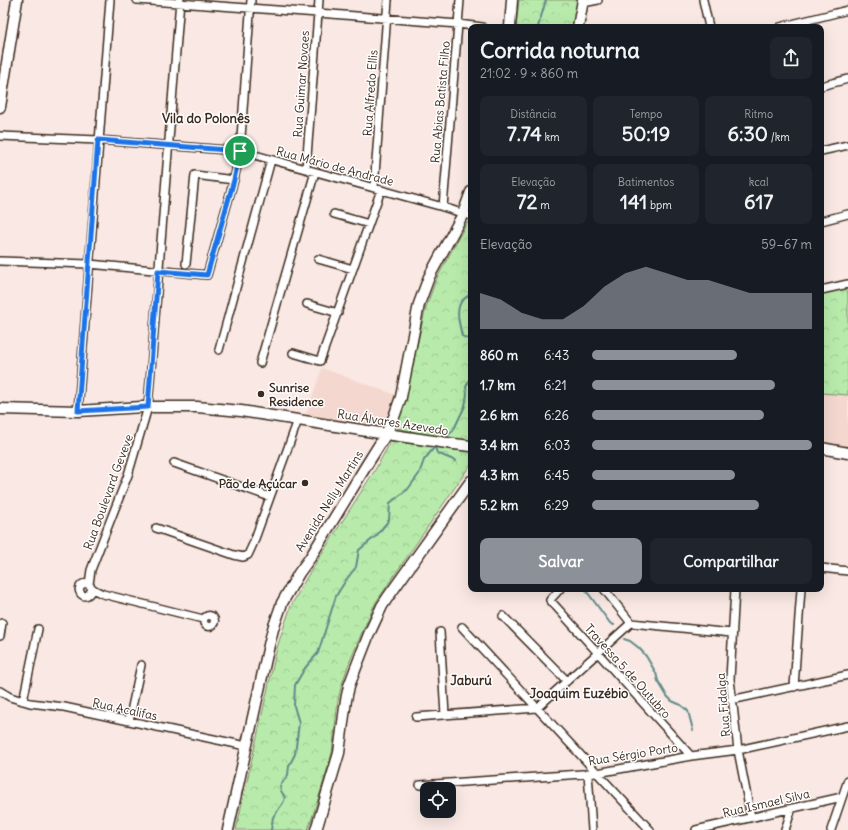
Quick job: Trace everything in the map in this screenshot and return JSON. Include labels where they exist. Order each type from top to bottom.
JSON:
[{"type":"main road","points":[[0,107],[17,0]]},
{"type":"main road","points":[[510,24],[512,0]]},
{"type":"main road","points":[[579,24],[583,2]]},
{"type":"main road","name":"Avenida Nelly Martins","points":[[228,830],[273,629],[282,603],[299,573],[386,434],[400,399],[419,304],[429,278],[467,215]]},
{"type":"main road","name":"Rua Álvares Azevedo","points":[[0,410],[78,411],[148,407],[197,407],[234,410],[468,446]]},
{"type":"main road","points":[[824,449],[848,453]]},
{"type":"main road","points":[[316,830],[339,753],[349,686],[369,634],[382,606],[468,485]]},
{"type":"street","points":[[78,411],[110,0]]},
{"type":"street","points":[[137,0],[180,2],[468,25]]},
{"type":"street","points":[[0,261],[89,264],[207,275],[234,180],[240,151],[251,0]]},
{"type":"street","name":"Rua Guimar Novaes","points":[[306,169],[319,0]]},
{"type":"street","name":"Rua Alfredo Ellis","points":[[374,188],[388,0]]},
{"type":"street","name":"Rua Abias Batista Filho","points":[[443,207],[460,0]]},
{"type":"street","points":[[583,2],[598,0]]},
{"type":"street","points":[[703,0],[708,24]]},
{"type":"street","name":"Rua Boulevard Geveve","points":[[180,2],[148,407],[128,475],[91,570],[90,586],[103,594],[203,619]]},
{"type":"street","points":[[792,24],[848,10]]},
{"type":"street","points":[[824,85],[848,79]]},
{"type":"street","name":"Rua Mário de Andrade","points":[[0,136],[98,140],[240,151],[467,215]]},
{"type":"street","points":[[824,150],[848,145]]},
{"type":"street","points":[[219,350],[271,160]]},
{"type":"street","points":[[260,363],[315,172]]},
{"type":"street","points":[[186,264],[195,175],[234,180]]},
{"type":"street","points":[[293,353],[320,361],[382,190]]},
{"type":"street","points":[[334,214],[369,224]]},
{"type":"street","points":[[824,220],[848,214]]},
{"type":"street","points":[[318,259],[353,269]]},
{"type":"street","points":[[824,289],[848,284]]},
{"type":"street","points":[[307,304],[338,313]]},
{"type":"street","points":[[156,528],[227,552],[243,556],[248,555],[298,420]]},
{"type":"street","points":[[174,463],[270,497]]},
{"type":"street","points":[[824,568],[848,571]]},
{"type":"street","name":"Travessa 5 de Outubro","points":[[557,592],[550,600],[691,756]]},
{"type":"street","points":[[606,592],[631,623],[732,633]]},
{"type":"street","name":"Rua Fidalga","points":[[735,592],[730,679],[731,700],[738,750],[751,817]]},
{"type":"street","points":[[794,687],[801,592]]},
{"type":"street","points":[[503,616],[567,681]]},
{"type":"street","points":[[0,636],[2,623]]},
{"type":"street","points":[[416,717],[537,708],[631,623]]},
{"type":"street","points":[[462,627],[650,830]]},
{"type":"street","points":[[23,701],[38,629]]},
{"type":"street","points":[[440,632],[445,715]]},
{"type":"street","points":[[129,721],[141,665]]},
{"type":"street","points":[[731,700],[848,675]]},
{"type":"street","name":"Rua Acalifas","points":[[0,691],[10,697],[30,703],[64,707],[246,746]]},
{"type":"street","name":"Rua Sérgio Porto","points":[[456,782],[597,773],[691,756],[738,750],[848,726]]},
{"type":"street","points":[[588,773],[592,830]]},
{"type":"street","points":[[831,830],[848,780]]},
{"type":"street","name":"Rua Ismael Silva","points":[[696,830],[842,797]]},
{"type":"street","points":[[785,830],[792,808]]},
{"type":"shaded area","points":[[322,368],[401,397],[386,434],[304,421]]},
{"type":"shaded area","points":[[824,393],[848,395],[848,451],[824,447]]},
{"type":"green space","points":[[519,0],[581,0],[577,24],[516,24]]},
{"type":"green space","points":[[468,222],[468,441],[427,435],[397,428],[426,307],[436,280]]},
{"type":"green space","points":[[848,287],[848,395],[824,393],[824,293]]},
{"type":"green space","points":[[391,441],[468,452],[468,468],[376,602],[363,630],[342,684],[338,700],[332,753],[308,830],[236,830],[277,648],[291,606],[307,577],[375,470]]},
{"type":"waterway","points":[[539,24],[546,0]]},
{"type":"waterway","points":[[468,296],[461,302],[458,310],[462,336],[468,339]]},
{"type":"waterway","points":[[443,439],[453,431],[465,406],[467,394],[466,387],[468,383]]},
{"type":"waterway","points":[[271,830],[273,817],[285,798],[280,786],[288,775],[289,766],[295,754],[299,723],[294,706],[295,685],[305,668],[318,653],[336,596],[356,567],[359,550],[376,536],[389,520],[390,503],[408,489],[419,474],[424,460],[437,444]]},
{"type":"waterway","points":[[435,447],[437,453],[456,461]]},
{"type":"waterway","points":[[587,592],[610,623],[614,625]]},
{"type":"waterway","points":[[624,639],[630,641],[646,656],[667,696],[688,711],[693,730]]},
{"type":"place","name":"Sunrise Residence","points":[[261,394]]},
{"type":"place","name":"Pão de Açúcar","points":[[305,483]]},
{"type":"district","name":"Vila do Polonês","points":[[206,118]]},
{"type":"district","name":"Jaburú","points":[[471,680]]},
{"type":"district","name":"Joaquim Euzébio","points":[[579,693]]},
{"type":"route","points":[[98,140],[240,151],[234,180],[207,275],[158,271],[148,407],[78,411],[98,140]]}]
